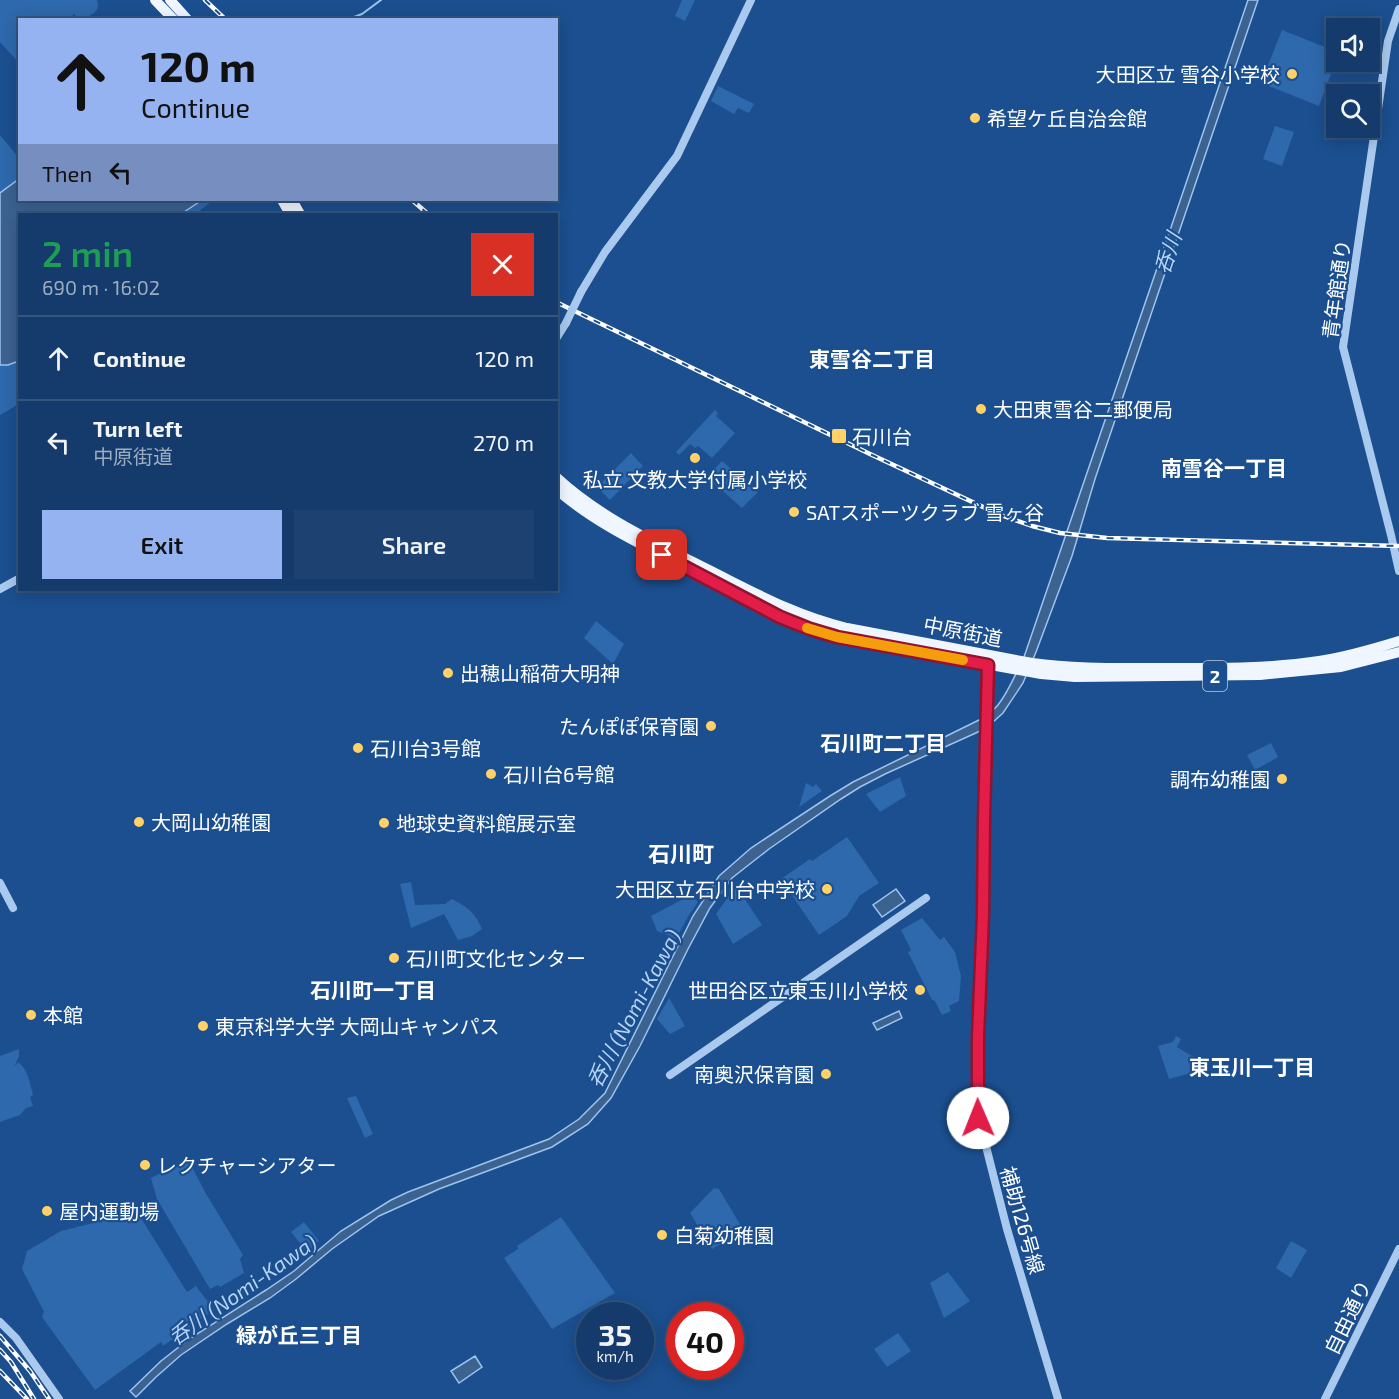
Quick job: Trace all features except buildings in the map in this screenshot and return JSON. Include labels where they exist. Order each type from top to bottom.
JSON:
[{"type":"main road","points":[[155,0],[172,18]]},
{"type":"main road","points":[[170,0],[186,18]]},
{"type":"main road","name":"中原街道","points":[[558,479],[605,515],[789,610],[847,628],[989,660]]},
{"type":"main road","name":"中原街道","points":[[558,491],[583,511],[604,524],[789,621],[837,637],[1076,676],[1260,675],[1341,667],[1399,652]]},
{"type":"main road","name":"中原街道","points":[[1023,666],[1085,668],[1282,665],[1338,658],[1399,641]]},
{"type":"street","points":[[558,336],[605,252],[677,156],[751,0]]},
{"type":"street","name":"青年館通り","points":[[1399,9],[1389,41],[1343,347],[1399,571]]},
{"type":"street","points":[[0,589],[18,579]]},
{"type":"street","name":"補助126号線","points":[[989,660],[978,1037],[978,1118],[1007,1229],[1058,1399]]},
{"type":"street","points":[[0,883],[13,908]]},
{"type":"street","points":[[670,1075],[926,898]]},
{"type":"street","name":"自由通り","points":[[1325,1399],[1399,1250]]},
{"type":"street","points":[[0,1322],[16,1338],[59,1399]]},
{"type":"shaded area","points":[[0,0],[97,0],[98,8],[88,17],[91,18],[76,18],[74,14],[70,18],[18,18],[18,62],[0,42]]},
{"type":"shaded area","points":[[682,0],[695,0],[685,21],[675,16]]},
{"type":"shaded area","points":[[1282,30],[1326,47],[1326,72],[1332,72],[1319,106],[1261,83]]},
{"type":"shaded area","points":[[718,86],[754,104],[749,113],[738,108],[734,114],[711,101]]},
{"type":"shaded area","points":[[1275,126],[1294,132],[1282,166],[1263,159]]},
{"type":"shaded area","points":[[0,135],[18,157],[18,201],[213,201],[196,213],[18,213],[18,405],[0,415]]},
{"type":"shaded area","points":[[715,410],[718,413],[716,416],[735,433],[712,458],[698,446],[695,448],[690,444],[679,455],[676,452]]},
{"type":"shaded area","points":[[631,453],[643,466],[610,500],[597,487]]},
{"type":"shaded area","points":[[722,461],[758,492],[742,508],[707,477]]},
{"type":"shaded area","points":[[596,621],[624,644],[613,664],[584,638]]},
{"type":"shaded area","points":[[1271,743],[1278,757],[1255,770],[1247,755]]},
{"type":"shaded area","points":[[900,777],[906,796],[880,812],[866,794]]},
{"type":"shaded area","points":[[806,783],[813,787],[816,784],[822,791],[799,807]]},
{"type":"shaded area","points":[[847,837],[879,883],[859,896],[847,916],[819,935],[781,879]]},
{"type":"shaded area","points":[[411,882],[415,905],[445,904],[452,899],[470,911],[482,929],[472,936],[458,940],[444,914],[411,928],[400,884]]},
{"type":"shaded area","points":[[736,886],[762,925],[733,944],[716,914]]},
{"type":"shaded area","points":[[691,895],[698,902],[676,939],[657,931],[651,916]]},
{"type":"shaded area","points":[[922,918],[940,940],[944,937],[955,952],[961,976],[959,1001],[949,1006],[951,1011],[942,1015],[908,952],[911,950],[901,930]]},
{"type":"shaded area","points":[[669,998],[685,1026],[670,1034],[657,1019]]},
{"type":"shaded area","points":[[1176,1036],[1181,1039],[1177,1047],[1200,1061],[1195,1072],[1169,1079],[1158,1046],[1173,1042]]},
{"type":"shaded area","points":[[19,1049],[15,1065],[18,1062],[21,1065],[30,1082],[33,1095],[30,1097],[33,1106],[26,1108],[20,1115],[0,1122],[0,1056]]},
{"type":"shaded area","points":[[356,1096],[373,1134],[365,1138],[347,1098]]},
{"type":"shaded area","points":[[188,1159],[243,1255],[240,1259],[244,1273],[220,1287],[218,1285],[210,1289],[157,1199],[151,1178]]},
{"type":"shaded area","points":[[714,1188],[719,1189],[744,1231],[712,1249],[690,1213]]},
{"type":"shaded area","points":[[130,1209],[136,1210],[187,1292],[196,1286],[214,1310],[163,1346],[161,1342],[95,1390],[42,1317],[44,1312],[22,1269],[27,1251],[61,1231],[97,1222]]},
{"type":"shaded area","points":[[561,1217],[615,1293],[599,1302],[576,1302],[576,1315],[552,1329],[504,1258],[518,1249],[517,1246]]},
{"type":"shaded area","points":[[304,1222],[319,1241],[307,1252],[291,1232]]},
{"type":"shaded area","points":[[1291,1241],[1307,1250],[1291,1278],[1276,1268]]},
{"type":"shaded area","points":[[948,1272],[970,1301],[944,1318],[930,1283]]},
{"type":"shaded area","points":[[898,1333],[911,1351],[887,1367],[874,1349]]},
{"type":"water","name":"呑川","points":[[1248,0],[1258,0],[1095,479],[1072,556],[1023,683],[1003,713],[978,732],[860,787],[769,849],[732,878],[710,908],[611,1098],[588,1124],[552,1147],[439,1189],[379,1216],[332,1249],[270,1298],[181,1355],[136,1397],[130,1391],[161,1361],[189,1339],[294,1271],[341,1231],[408,1192],[549,1139],[579,1119],[605,1093],[693,916],[719,876],[751,848],[830,796],[853,782],[979,720],[998,705],[1024,657]]},
{"type":"water","points":[[18,180],[18,201],[200,201],[182,213],[18,213],[18,361],[0,365],[0,193]]},
{"type":"water","points":[[896,889],[905,901],[882,917],[873,905]]},
{"type":"water","points":[[899,1011],[902,1018],[877,1030],[873,1023]]},
{"type":"water","points":[[475,1356],[482,1367],[459,1383],[451,1371]]},
{"type":"waterway","points":[[351,18],[362,14],[381,0]]},
{"type":"railway","points":[[205,0],[224,18]]},
{"type":"railway","points":[[413,201],[427,213]]},
{"type":"railway","points":[[558,303],[870,454],[998,514],[1032,526],[1060,533],[1107,538],[1399,546]]},
{"type":"railway","points":[[0,1336],[30,1371],[49,1399]]},
{"type":"railway","points":[[0,1350],[11,1362],[34,1399]]},
{"type":"railway","points":[[0,1371],[27,1399]]},
{"type":"slow traffic","points":[[807,628],[837,637],[963,660]]},
{"type":"place","name":"大田区立 雪谷小学校","points":[[1292,74]]},
{"type":"place","name":"希望ケ丘自治会館","points":[[975,118]]},
{"type":"place","name":"大田東雪谷二郵便局","points":[[981,409]]},
{"type":"place","name":"石川台","points":[[839,436]]},
{"type":"place","name":"私立 文教大学付属小学校","points":[[695,458]]},
{"type":"place","name":"SATスポーツクラブ 雪ヶ谷","points":[[794,512]]},
{"type":"place","name":"出穂山稲荷大明神","points":[[448,673]]},
{"type":"place","name":"たんぽぽ保育園","points":[[711,726]]},
{"type":"place","name":"石川台3号館","points":[[358,748]]},
{"type":"place","name":"石川台6号館","points":[[491,774]]},
{"type":"place","name":"調布幼稚園","points":[[1282,779]]},
{"type":"place","name":"大岡山幼稚園","points":[[139,822]]},
{"type":"place","name":"地球史資料館展示室","points":[[384,823]]},
{"type":"place","name":"大田区立石川台中学校","points":[[827,889]]},
{"type":"place","name":"石川町文化センター","points":[[394,958]]},
{"type":"place","name":"世田谷区立東玉川小学校","points":[[920,990]]},
{"type":"place","name":"本館","points":[[31,1015]]},
{"type":"place","name":"東京科学大学 大岡山キャンパス","points":[[203,1026]]},
{"type":"place","name":"南奥沢保育園","points":[[826,1074]]},
{"type":"place","name":"レクチャーシアター","points":[[145,1165]]},
{"type":"place","name":"屋内運動場","points":[[47,1211]]},
{"type":"place","name":"白菊幼稚園","points":[[662,1235]]},
{"type":"district","name":"東雪谷二丁目","points":[[872,358]]},
{"type":"district","name":"南雪谷一丁目","points":[[1224,467]]},
{"type":"district","name":"石川町二丁目","points":[[883,742]]},
{"type":"district","name":"石川町","points":[[681,853]]},
{"type":"district","name":"石川町一丁目","points":[[373,989]]},
{"type":"district","name":"東玉川一丁目","points":[[1252,1066]]},
{"type":"district","name":"緑が丘三丁目","points":[[299,1334]]},
{"type":"route","points":[[662,555],[780,617],[810,629],[837,637],[988,665],[978,1118]]},
{"type":"water label","name":"呑川 (Nomi-Kawa)","points":[[633,1008]]},
{"type":"water label","name":"呑川 (Nomi-Kawa)","points":[[242,1289]]}]
